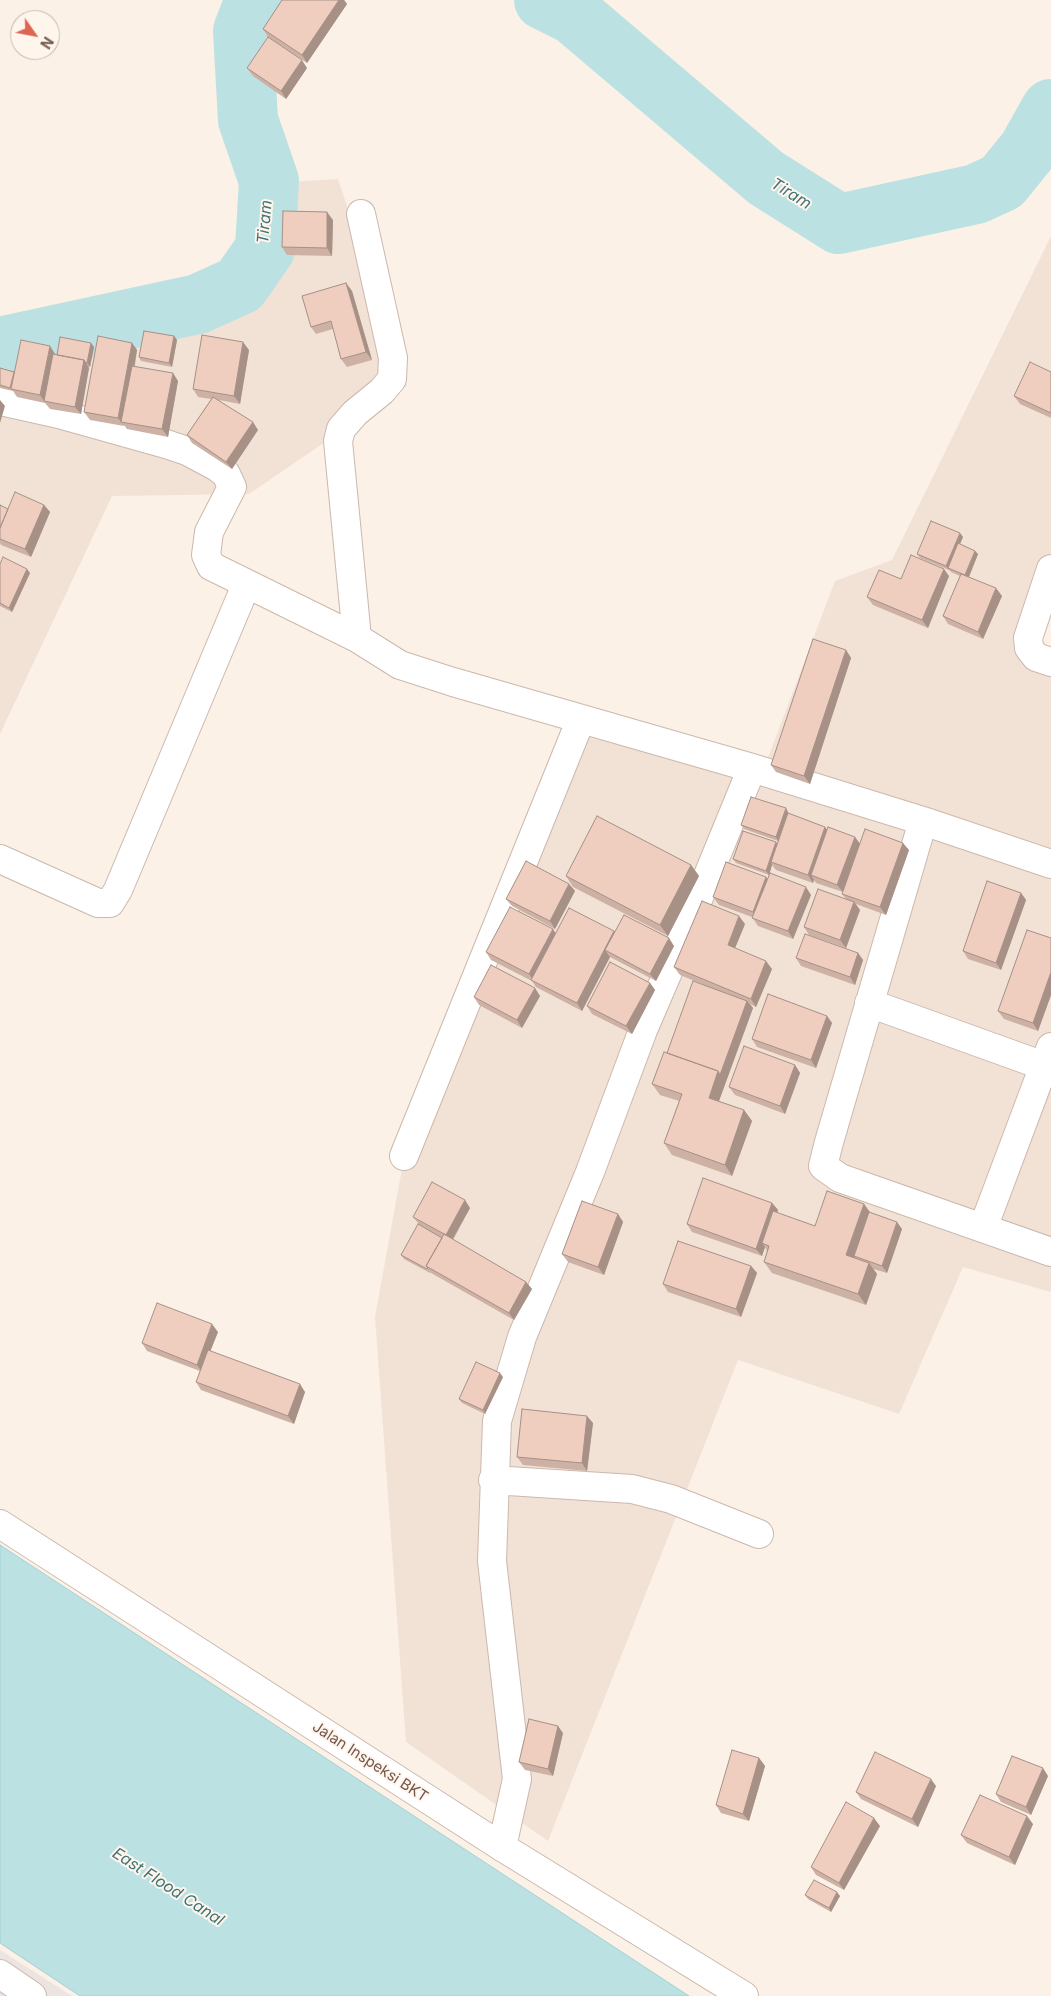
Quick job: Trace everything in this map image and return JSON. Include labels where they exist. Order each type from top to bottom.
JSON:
[{"type":"street","points":[[358,638],[338,441],[341,429],[355,413],[382,391],[392,379],[393,358],[361,214]]},
{"type":"street","points":[[0,401],[60,414],[166,444],[187,451],[217,467],[226,474],[232,487],[209,532],[206,555],[210,566],[358,638],[400,664],[752,768],[923,821],[1051,864]]},
{"type":"street","points":[[1051,569],[1028,638],[1029,648],[1036,657],[1051,662]]},
{"type":"street","points":[[0,859],[98,903],[110,903],[118,890],[246,584]]},
{"type":"street","points":[[404,1156],[581,719]]},
{"type":"street","points":[[502,1847],[517,1779],[492,1561],[496,1421],[522,1338],[590,1172],[643,1030],[752,768]]},
{"type":"street","points":[[923,821],[823,1166],[840,1178],[1051,1252]]},
{"type":"street","points":[[869,1004],[1047,1056],[983,1228]]},
{"type":"street","points":[[493,1480],[632,1490],[670,1500],[759,1534]]},
{"type":"street","name":"Jalan Inspeksi BKT","points":[[0,1524],[502,1847],[744,1996]]},
{"type":"street","points":[[0,1974],[32,1996]]},
{"type":"shaded area","points":[[338,179],[407,386],[249,494],[112,496],[0,734],[0,340],[14,334],[262,285],[273,183]]},
{"type":"shaded area","points":[[1051,236],[1051,564],[1020,652],[1051,664],[1051,1292],[963,1267],[899,1414],[738,1360],[548,1841],[406,1742],[375,1317],[409,1130],[578,735],[761,776],[835,581],[892,560]]},
{"type":"shaded area","points":[[0,1950],[72,1996],[0,1996]]},
{"type":"water","name":"East Flood Canal","points":[[0,1545],[689,1996],[80,1996],[0,1943]]},
{"type":"building","points":[[282,0],[339,0],[302,55],[263,29]]},
{"type":"building","points":[[268,37],[302,60],[281,91],[247,68]]},
{"type":"building","points":[[283,211],[327,212],[327,248],[282,247]]},
{"type":"building","points":[[346,283],[366,352],[341,359],[331,321],[311,327],[302,296]]},
{"type":"building","points":[[144,331],[174,336],[169,363],[139,357]]},
{"type":"building","points":[[202,335],[243,342],[234,396],[193,389]]},
{"type":"building","points":[[98,336],[132,343],[118,418],[84,412]]},
{"type":"building","points":[[60,337],[91,343],[87,363],[84,360],[57,355]]},
{"type":"building","points":[[21,340],[50,346],[40,395],[11,389]]},
{"type":"building","points":[[53,354],[84,360],[75,407],[44,401]]},
{"type":"building","points":[[1030,362],[1051,372],[1051,413],[1014,396]]},
{"type":"building","points":[[132,366],[173,373],[162,429],[121,422]]},
{"type":"building","points":[[0,368],[14,372],[10,388],[0,385]]},
{"type":"building","points":[[213,397],[253,422],[226,462],[187,435]]},
{"type":"building","points":[[15,492],[44,505],[25,549],[0,539],[0,528]]},
{"type":"building","points":[[0,505],[8,509],[0,528]]},
{"type":"building","points":[[931,521],[960,533],[946,566],[917,554]]},
{"type":"building","points":[[958,543],[975,551],[965,575],[948,568]]},
{"type":"building","points":[[911,555],[944,569],[922,620],[867,597],[879,570],[901,579]]},
{"type":"building","points":[[3,557],[27,569],[9,608],[0,603],[0,564]]},
{"type":"building","points":[[961,574],[996,588],[978,632],[943,616]]},
{"type":"building","points":[[813,639],[846,650],[804,776],[771,765]]},
{"type":"building","points":[[751,797],[786,808],[776,837],[741,825]]},
{"type":"building","points":[[788,813],[825,827],[808,875],[771,862]]},
{"type":"building","points":[[597,816],[691,865],[660,925],[566,876]]},
{"type":"building","points":[[828,827],[855,837],[837,885],[811,875]]},
{"type":"building","points":[[865,829],[903,843],[880,907],[842,894]]},
{"type":"building","points":[[743,831],[776,842],[766,871],[733,859]]},
{"type":"building","points":[[526,861],[569,884],[550,921],[506,899]]},
{"type":"building","points":[[726,862],[766,877],[753,912],[713,897]]},
{"type":"building","points":[[770,873],[806,887],[788,931],[752,918]]},
{"type":"building","points":[[987,881],[1021,893],[996,963],[963,951]]},
{"type":"building","points":[[818,889],[854,902],[840,940],[804,927]]},
{"type":"building","points":[[702,901],[739,916],[728,945],[766,961],[751,999],[674,967]]},
{"type":"building","points":[[510,907],[553,929],[529,974],[486,952]]},
{"type":"building","points":[[569,908],[614,931],[577,1003],[531,980]]},
{"type":"building","points":[[624,915],[669,938],[650,974],[605,950]]},
{"type":"building","points":[[1027,930],[1051,938],[1051,972],[1033,1023],[998,1011]]},
{"type":"building","points":[[805,934],[858,953],[850,977],[796,958]]},
{"type":"building","points":[[610,962],[650,983],[626,1026],[587,1006]]},
{"type":"building","points":[[491,965],[535,988],[517,1020],[474,997]]},
{"type":"building","points":[[693,981],[747,1001],[720,1075],[718,1071],[667,1053]]},
{"type":"building","points":[[768,994],[827,1016],[811,1060],[752,1039]]},
{"type":"building","points":[[744,1046],[795,1065],[780,1106],[729,1087]]},
{"type":"building","points":[[664,1052],[718,1071],[709,1098],[744,1110],[725,1165],[664,1143],[682,1094],[652,1084]]},
{"type":"building","points":[[703,1178],[772,1203],[756,1249],[687,1224]]},
{"type":"building","points":[[432,1182],[465,1200],[446,1235],[413,1217]]},
{"type":"building","points":[[827,1191],[864,1204],[846,1255],[869,1263],[858,1294],[764,1262],[769,1246],[762,1243],[773,1211],[815,1226]]},
{"type":"building","points":[[582,1201],[618,1214],[598,1267],[562,1254]]},
{"type":"building","points":[[869,1212],[897,1222],[882,1266],[854,1256]]},
{"type":"building","points":[[418,1224],[442,1238],[426,1266],[427,1269],[401,1255]]},
{"type":"building","points":[[444,1234],[526,1282],[509,1313],[426,1266]]},
{"type":"building","points":[[678,1241],[751,1266],[736,1309],[663,1284]]},
{"type":"building","points":[[157,1303],[212,1324],[197,1365],[142,1343]]},
{"type":"building","points":[[208,1350],[300,1384],[288,1416],[196,1382]]},
{"type":"building","points":[[476,1362],[500,1373],[483,1410],[459,1399]]},
{"type":"building","points":[[522,1409],[587,1416],[582,1463],[517,1457]]},
{"type":"building","points":[[529,1719],[558,1726],[548,1769],[519,1762]]},
{"type":"building","points":[[732,1750],[759,1758],[743,1814],[716,1805]]},
{"type":"building","points":[[875,1752],[931,1779],[912,1819],[856,1792]]},
{"type":"building","points":[[1012,1756],[1043,1768],[1026,1807],[996,1794]]},
{"type":"building","points":[[980,1795],[1027,1816],[1009,1857],[961,1835]]},
{"type":"building","points":[[846,1802],[874,1818],[839,1883],[811,1867]]},
{"type":"building","points":[[814,1880],[837,1892],[829,1908],[805,1895]]},
{"type":"waterway","name":"Tiram","points":[[0,347],[198,304],[240,285],[265,249],[269,181],[248,120],[243,31],[255,0]]},
{"type":"waterway","name":"Tiram","points":[[544,0],[574,15],[766,178],[839,224],[976,194],[1002,182],[1028,150],[1051,109]]}]
